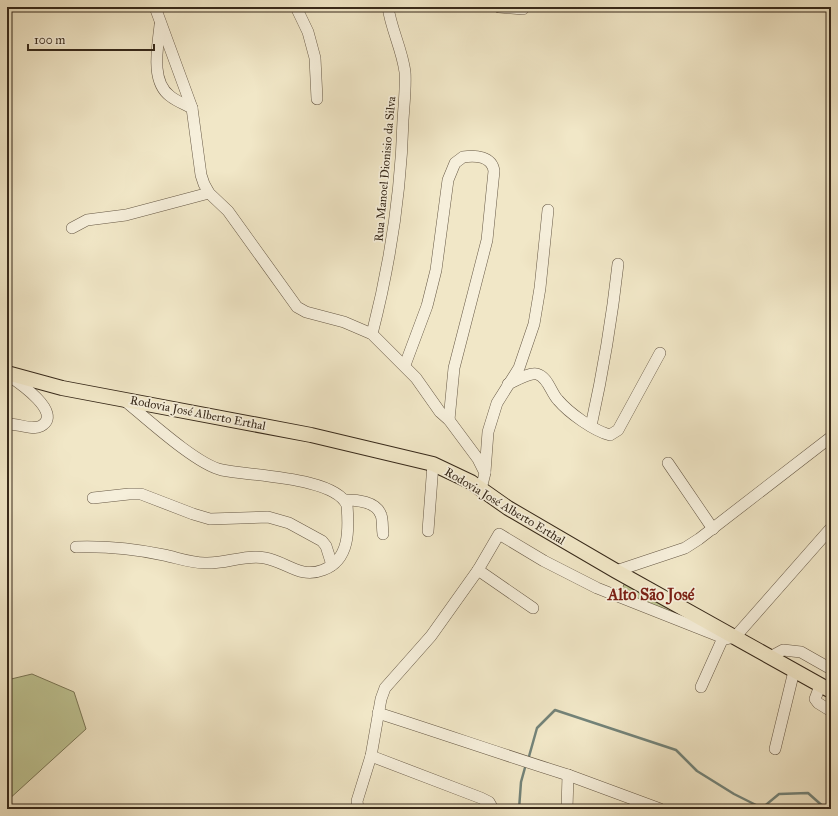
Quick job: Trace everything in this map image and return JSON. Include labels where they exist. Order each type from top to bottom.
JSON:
[{"type":"main road","name":"Rodovia José Alberto Erthal","points":[[7,374],[62,388],[120,397],[312,435],[433,464],[465,479],[508,508],[729,638],[770,657],[794,672],[826,688]]},
{"type":"street","points":[[155,7],[160,25],[171,47],[192,108],[201,175],[209,193],[228,211],[297,307],[306,312],[350,324],[372,334],[405,366],[440,412],[449,420],[468,445],[485,473]]},
{"type":"street","points":[[296,7],[308,32],[315,58],[317,99]]},
{"type":"street","name":"Rua Manoel Dionisio da Silva","points":[[372,334],[385,283],[392,244],[402,141],[405,72],[400,51],[390,24],[388,7]]},
{"type":"street","points":[[499,7],[523,9]]},
{"type":"street","points":[[160,25],[157,64],[160,83],[169,96],[192,108]]},
{"type":"street","points":[[405,366],[427,306],[436,270],[448,180],[452,169],[463,157],[470,156],[489,160],[493,165],[494,171],[487,240],[454,368],[449,420]]},
{"type":"street","points":[[72,228],[87,220],[126,215],[209,193]]},
{"type":"street","points":[[481,489],[485,473],[488,432],[498,403],[508,384],[519,368],[534,324],[540,288],[548,210]]},
{"type":"street","points":[[591,426],[607,344],[618,264]]},
{"type":"street","points":[[508,384],[533,374],[539,375],[546,382],[558,400],[570,412],[600,432],[610,435],[618,430],[660,353]]},
{"type":"street","points":[[7,374],[33,394],[43,405],[46,415],[45,422],[40,426],[33,427],[7,424]]},
{"type":"street","points":[[120,397],[185,449],[208,465],[220,470],[308,483],[330,489],[345,500],[360,500],[368,502],[379,510],[383,534]]},
{"type":"street","points":[[616,571],[685,548],[713,529],[831,437]]},
{"type":"street","points":[[668,463],[713,529]]},
{"type":"street","points":[[428,531],[433,464]]},
{"type":"street","points":[[93,498],[141,494],[210,519],[268,517],[289,523],[317,537],[326,546],[332,565]]},
{"type":"street","points":[[76,547],[101,546],[134,550],[205,563],[220,563],[240,558],[262,558],[276,561],[303,573],[311,574],[332,565],[340,556],[347,544],[348,519],[345,500]]},
{"type":"street","points":[[701,687],[729,638],[831,528]]},
{"type":"street","points":[[358,809],[357,801],[370,756],[380,699],[385,688],[431,636],[478,570],[499,534],[544,561],[596,588],[729,638]]},
{"type":"street","points":[[478,570],[533,608]]},
{"type":"street","points":[[770,657],[784,650],[801,652],[831,668]]},
{"type":"street","points":[[775,749],[794,672]]},
{"type":"street","points":[[826,688],[816,699],[818,703],[831,711]]},
{"type":"street","points":[[378,713],[568,775],[660,809]]},
{"type":"street","points":[[370,756],[481,798],[489,802],[493,809]]},
{"type":"street","points":[[566,809],[568,775]]},
{"type":"green space","points":[[625,583],[693,622],[620,592]]},
{"type":"green space","points":[[32,674],[74,692],[86,729],[7,801],[7,680]]},
{"type":"waterway","points":[[528,760],[537,728],[555,710],[676,750],[697,771],[734,794],[762,808],[779,794],[808,793],[826,809]]},
{"type":"waterway","points":[[519,809],[521,782],[526,764]]},
{"type":"district","name":"Alto São José","points":[[651,594]]}]
